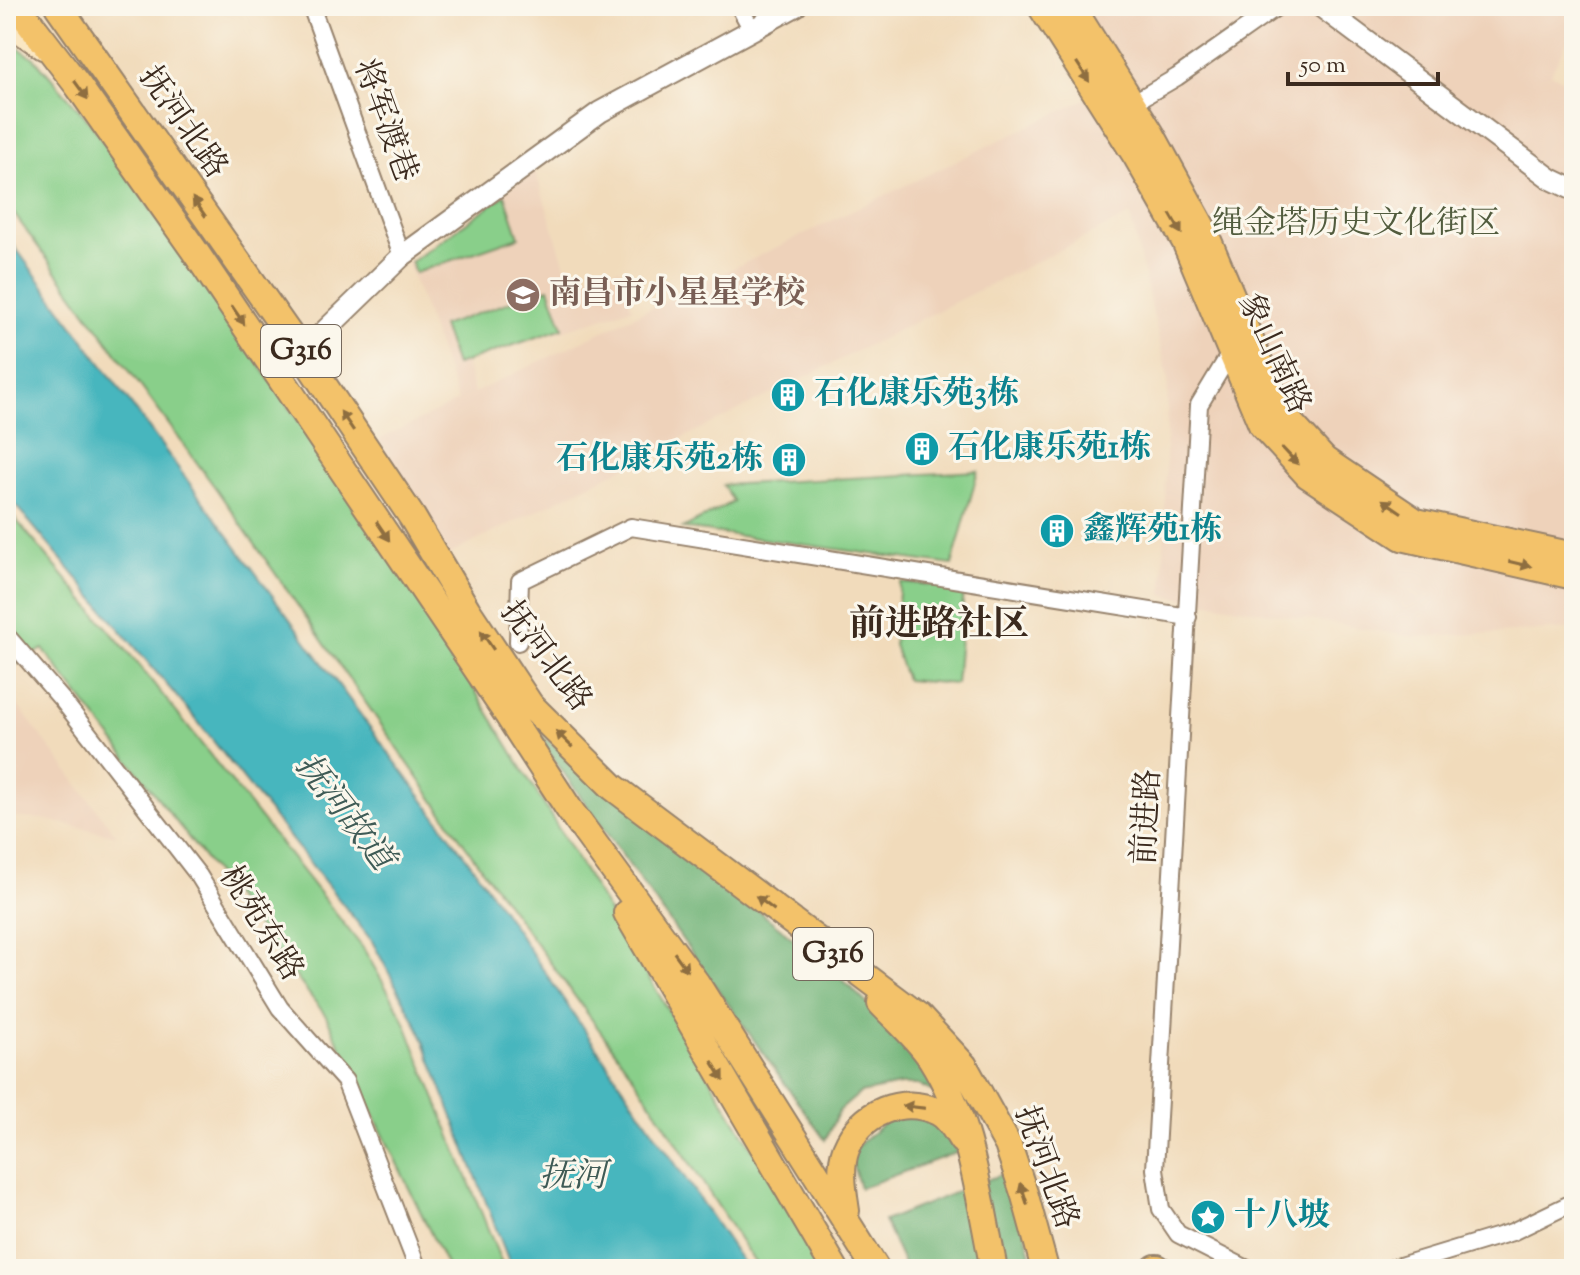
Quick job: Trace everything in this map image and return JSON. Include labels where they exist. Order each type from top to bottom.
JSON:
[{"type":"main road","name":"抚河北路","points":[[17,6],[203,263],[569,809],[696,983],[876,1269]]},
{"type":"main road","name":"抚河北路","points":[[58,6],[302,353],[412,517],[467,610],[530,705],[613,787],[918,1016],[964,1066],[1008,1145],[1045,1269]]},
{"type":"main road","name":"象山南路","points":[[1041,6],[1121,109],[1204,231],[1241,346],[1262,425],[1308,475],[1402,537],[1574,576]]},
{"type":"main road","name":"象山南路","points":[[1071,6],[1121,109]]},
{"type":"main road","points":[[6,21],[54,55]]},
{"type":"main road","name":"象山南路","points":[[1241,346],[1281,413],[1324,460],[1416,522],[1574,556]]},
{"type":"main road","points":[[569,809],[672,993],[835,1269]]},
{"type":"main road","points":[[843,962],[929,1055],[956,1104],[970,1153],[994,1269]]},
{"type":"main road","points":[[847,1220],[842,1183],[845,1151],[860,1124],[891,1106],[916,1105],[941,1113],[955,1128],[970,1153]]},
{"type":"street","name":"将军渡巷","points":[[311,6],[320,23],[402,256]]},
{"type":"street","points":[[739,6],[752,30]]},
{"type":"street","points":[[302,353],[402,256],[600,112],[796,6]]},
{"type":"street","points":[[1121,109],[1177,77],[1278,6]]},
{"type":"street","points":[[1320,6],[1551,179],[1574,190]]},
{"type":"street","name":"前进路","points":[[1241,346],[1199,405],[1155,1169],[1161,1209],[1178,1234],[1247,1269]]},
{"type":"street","points":[[518,642],[520,581],[631,527],[1188,617]]},
{"type":"street","name":"桃苑东路","points":[[6,635],[64,702],[199,876],[280,1008],[345,1081],[418,1269]]},
{"type":"street","points":[[1390,1269],[1512,1232],[1574,1202]]},
{"type":"shaded area","name":"绳金塔历史文化街区","points":[[1050,6],[1574,6],[1574,28],[1551,73],[1574,86],[1574,629],[1413,637],[1163,595],[1168,378],[1130,215],[448,555],[379,440],[458,401],[407,262],[535,170],[570,282],[620,268],[632,308],[466,363],[474,393],[1104,90]]},
{"type":"shaded area","points":[[6,690],[117,836],[43,819],[6,817]]},
{"type":"green space","points":[[6,40],[34,58],[89,121],[396,560],[825,1269],[759,1269],[636,1080],[484,872],[217,490],[6,203]]},
{"type":"green space","points":[[505,195],[519,237],[415,273],[411,262]]},
{"type":"green space","points":[[549,288],[563,328],[456,365],[442,326]]},
{"type":"green space","points":[[978,471],[952,565],[683,528],[733,502],[723,485]]},
{"type":"green space","points":[[6,508],[138,664],[363,948],[402,1015],[504,1269],[448,1269],[326,1016],[43,649],[6,670]]},
{"type":"green space","points":[[900,582],[964,588],[956,684],[906,680],[894,645]]},
{"type":"green space","points":[[531,727],[837,974],[915,1051],[943,1096],[918,1085],[900,1085],[860,1093],[839,1111],[825,1140]]},
{"type":"green space","points":[[893,1115],[916,1116],[933,1122],[958,1152],[860,1188],[852,1162],[854,1149]]},
{"type":"green space","points":[[1009,1171],[1035,1269],[906,1269],[884,1221]]},
{"type":"water","name":"抚河","points":[[6,235],[476,871],[747,1269],[512,1269],[418,1027],[372,941],[194,717],[6,494]]},
{"type":"place","name":"南昌市小星星学校","points":[[523,295]]},
{"type":"place","name":"石化康乐苑3栋","points":[[788,395]]},
{"type":"place","name":"石化康乐苑1栋","points":[[922,449]]},
{"type":"place","name":"石化康乐苑2栋","points":[[789,460]]},
{"type":"place","name":"鑫辉苑1栋","points":[[1057,531]]},
{"type":"place","name":"十八坡","points":[[1208,1217]]},
{"type":"district","name":"前进路社区","points":[[939,626]]},
{"type":"water label","name":"抚河故道","points":[[343,813]]}]
